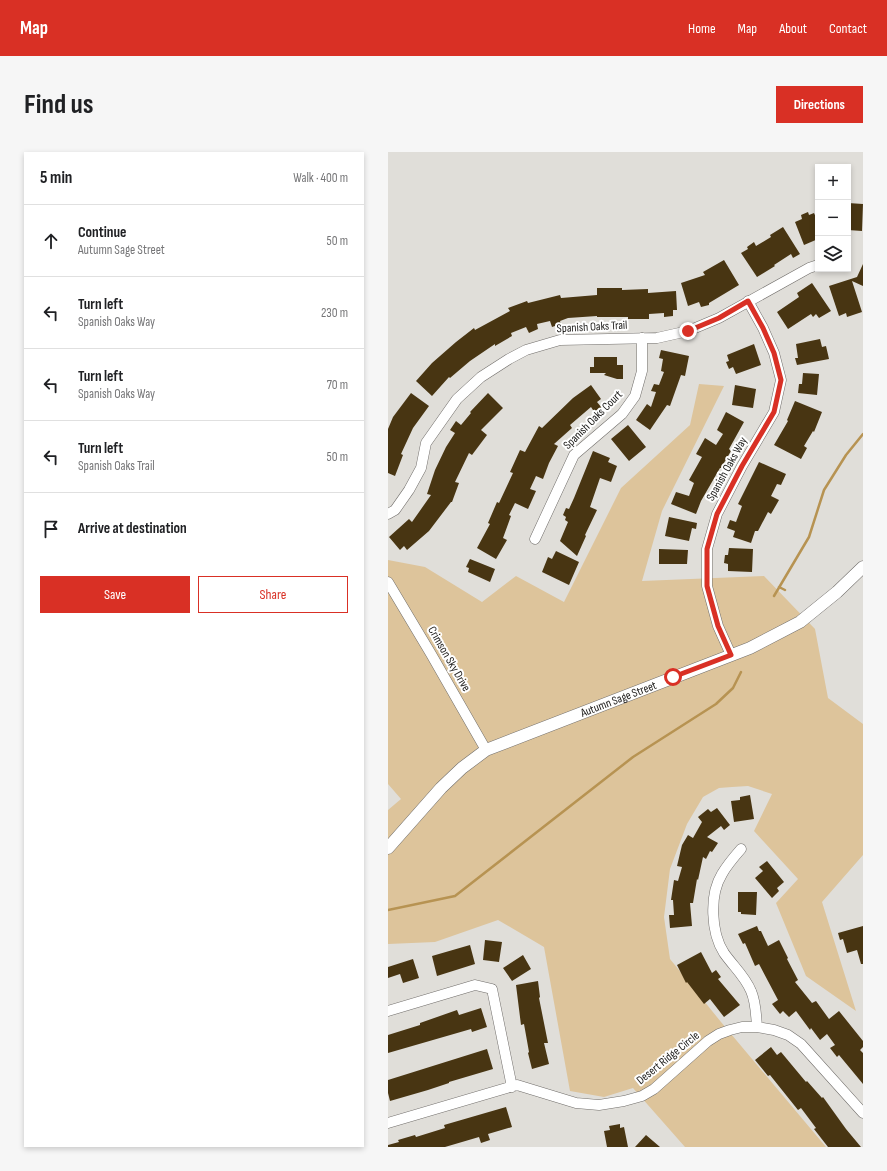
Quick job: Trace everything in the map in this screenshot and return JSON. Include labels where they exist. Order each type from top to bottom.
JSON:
[{"type":"street","name":"Spanish Oaks Trail","points":[[388,514],[395,510],[409,490],[421,468],[426,443],[457,399],[481,377],[509,358],[526,350],[560,340],[656,338],[688,331],[719,318],[815,266]]},
{"type":"street","name":"Spanish Oaks Way","points":[[731,655],[718,626],[707,586],[707,549],[717,514],[742,466],[774,412],[781,380],[774,353],[763,328],[748,301]]},
{"type":"street","name":"Spanish Oaks Court","points":[[535,539],[574,455],[622,414],[635,396],[642,371],[642,338]]},
{"type":"street","name":"Autumn Sage Street","points":[[388,848],[441,788],[462,768],[486,750],[750,648],[800,622],[837,592],[863,567]]},
{"type":"street","name":"Crimson Sky Drive","points":[[388,582],[486,750]]},
{"type":"street","points":[[741,849],[721,875],[714,899],[714,927],[718,942],[724,953],[748,984],[752,992],[757,1027]]},
{"type":"street","points":[[388,1011],[476,985],[492,989],[512,1087]]},
{"type":"street","name":"Desert Ridge Circle","points":[[388,1123],[517,1085],[576,1103],[599,1105],[624,1101],[642,1096],[654,1088],[708,1041],[719,1034],[742,1027],[757,1027],[774,1030],[788,1035],[801,1044],[859,1102],[863,1113]]},
{"type":"shaded area","points":[[699,384],[724,386],[662,511],[642,581],[764,576],[815,629],[828,698],[863,724],[863,855],[822,902],[856,1011],[806,976],[776,903],[798,879],[754,831],[772,794],[748,786],[719,788],[703,797],[687,824],[670,869],[664,917],[670,959],[826,1147],[685,1147],[633,1088],[604,1097],[570,1091],[544,947],[498,920],[435,942],[388,944],[388,810],[401,799],[388,784],[388,560],[425,567],[482,602],[516,576],[564,602],[621,488],[690,425]]},
{"type":"building","points":[[851,203],[863,204],[862,231],[851,230]]},
{"type":"building","points":[[808,212],[809,215],[814,213],[815,215],[815,240],[804,245],[795,222],[802,219],[801,215]]},
{"type":"building","points":[[783,227],[800,254],[793,258],[791,254],[757,277],[741,253],[748,249],[747,247],[754,242],[756,246],[771,237],[770,235]]},
{"type":"building","points":[[724,260],[739,285],[709,303],[709,305],[701,307],[699,302],[688,306],[681,283],[705,275],[703,272]]},
{"type":"building","points":[[863,264],[863,286],[852,281],[862,312],[847,317],[846,313],[839,316],[829,286],[857,277]]},
{"type":"building","points":[[812,283],[831,311],[819,318],[816,314],[813,317],[811,314],[788,329],[777,312],[799,297],[797,293]]},
{"type":"building","points":[[597,288],[622,288],[622,290],[648,289],[648,293],[676,291],[677,310],[673,310],[673,316],[664,317],[664,313],[649,314],[649,319],[628,319],[628,317],[597,316],[568,318],[560,321],[561,324],[552,327],[550,321],[537,324],[538,329],[529,333],[526,327],[511,333],[512,336],[495,346],[495,344],[470,361],[450,378],[449,377],[432,396],[416,381],[432,363],[456,342],[474,328],[475,330],[510,311],[508,308],[527,301],[528,303],[560,295],[561,298],[597,295]]},
{"type":"building","points":[[820,339],[822,347],[826,346],[829,359],[797,365],[795,358],[798,358],[796,344]]},
{"type":"building","points":[[754,344],[761,365],[736,374],[733,367],[729,369],[726,362],[729,361],[727,355]]},
{"type":"building","points":[[661,350],[689,356],[685,376],[681,375],[670,406],[667,405],[650,430],[636,420],[647,404],[651,407],[656,392],[651,391],[654,384],[659,385],[664,372],[661,371],[663,359],[659,358]]},
{"type":"building","points":[[594,357],[617,357],[617,365],[623,365],[623,379],[617,379],[604,375],[606,373],[590,373],[590,367],[594,367]]},
{"type":"building","points":[[803,373],[819,374],[817,395],[798,393],[799,384],[802,384]]},
{"type":"building","points":[[591,385],[601,399],[597,402],[602,408],[595,413],[591,407],[570,425],[572,428],[554,444],[558,446],[543,479],[536,476],[530,489],[536,491],[528,509],[515,503],[509,515],[511,516],[503,538],[507,540],[496,559],[477,548],[490,524],[488,523],[497,502],[499,503],[513,473],[510,472],[520,450],[525,452],[539,426],[542,428],[573,398]]},
{"type":"building","points":[[735,385],[756,389],[753,408],[732,405]]},
{"type":"building","points":[[411,393],[429,406],[413,428],[401,454],[403,455],[395,476],[388,473],[388,429],[393,417]]},
{"type":"building","points":[[488,393],[503,408],[481,430],[487,435],[472,455],[469,453],[455,482],[459,483],[452,502],[429,531],[407,550],[404,546],[400,550],[389,537],[409,519],[412,522],[431,495],[427,494],[435,470],[446,447],[455,433],[450,430],[456,421],[461,425],[471,413],[470,412]]},
{"type":"building","points":[[795,401],[822,412],[814,432],[813,431],[804,446],[807,448],[801,459],[774,445],[788,421],[787,420]]},
{"type":"building","points":[[726,412],[744,422],[729,449],[731,451],[701,501],[696,514],[671,504],[676,492],[689,496],[694,483],[689,480],[702,457],[696,454],[705,438],[716,445],[723,434],[717,430]]},
{"type":"building","points":[[628,425],[646,447],[629,461],[611,439]]},
{"type":"building","points":[[593,451],[610,458],[608,462],[617,466],[611,482],[600,478],[590,507],[597,510],[577,556],[560,541],[568,522],[565,520],[566,517],[563,515],[566,508],[569,509]]},
{"type":"building","points":[[759,462],[786,474],[781,485],[777,484],[771,496],[779,500],[771,514],[768,512],[758,531],[755,531],[751,543],[733,537],[735,531],[727,528],[730,520],[736,522],[742,506],[738,504]]},
{"type":"building","points":[[669,517],[697,523],[696,529],[692,528],[689,541],[665,536]]},
{"type":"building","points":[[729,548],[753,549],[752,572],[728,571],[728,564],[724,563],[725,555],[728,555]]},
{"type":"building","points":[[659,549],[688,550],[687,564],[659,564]]},
{"type":"building","points":[[556,551],[579,562],[569,585],[542,572],[548,557],[552,559]]},
{"type":"building","points":[[470,559],[495,569],[490,582],[468,572],[469,568],[466,567]]},
{"type":"building","points":[[750,795],[754,819],[734,822],[731,801],[740,800],[740,797]]},
{"type":"building","points":[[717,808],[730,825],[724,830],[721,826],[707,837],[718,843],[712,852],[710,851],[706,859],[703,857],[693,903],[690,903],[692,926],[670,928],[669,915],[674,915],[673,900],[671,900],[674,880],[678,881],[682,867],[677,866],[682,845],[688,835],[693,838],[702,822],[698,817],[708,809],[711,812]]},
{"type":"building","points":[[767,861],[784,882],[777,888],[779,891],[772,898],[755,878],[763,871],[759,867]]},
{"type":"building","points":[[738,892],[757,892],[756,915],[741,914],[741,912],[738,912]]},
{"type":"building","points":[[757,926],[768,946],[779,940],[798,980],[795,982],[812,1003],[816,1001],[829,1019],[839,1011],[863,1041],[863,1047],[860,1050],[863,1053],[863,1084],[839,1055],[837,1057],[830,1048],[835,1045],[827,1034],[820,1040],[811,1028],[810,1030],[796,1011],[789,1017],[783,1011],[780,1014],[772,1004],[778,1000],[759,964],[755,966],[745,943],[743,944],[738,934]]},
{"type":"building","points":[[863,926],[863,964],[861,964],[857,950],[847,953],[843,939],[840,940],[838,933]]},
{"type":"building","points":[[485,940],[502,942],[499,962],[483,960]]},
{"type":"building","points":[[470,945],[475,964],[437,976],[432,956]]},
{"type":"building","points":[[701,952],[712,973],[716,970],[721,977],[718,979],[740,1005],[724,1017],[710,999],[704,1004],[687,982],[686,983],[677,965]]},
{"type":"building","points":[[523,955],[531,969],[512,981],[503,968]]},
{"type":"building","points":[[413,959],[419,978],[403,983],[400,974],[388,978],[388,967]]},
{"type":"building","points":[[538,981],[539,998],[548,1043],[544,1043],[549,1064],[532,1069],[524,1024],[521,1025],[516,985]]},
{"type":"building","points":[[481,1008],[487,1027],[472,1032],[471,1029],[388,1053],[388,1035],[420,1025],[420,1023],[457,1010],[459,1015]]},
{"type":"building","points":[[771,1047],[777,1055],[781,1052],[806,1082],[807,1081],[822,1098],[823,1097],[861,1147],[828,1147],[814,1129],[816,1128],[801,1108],[798,1110],[770,1075],[768,1076],[755,1060]]},
{"type":"building","points":[[487,1049],[493,1069],[390,1101],[388,1093],[388,1080]]},
{"type":"building","points":[[506,1107],[512,1127],[488,1134],[490,1140],[481,1143],[479,1137],[445,1147],[388,1147],[388,1145],[399,1142],[398,1140],[415,1135],[416,1137],[445,1128],[444,1125]]},
{"type":"building","points":[[620,1124],[620,1128],[624,1127],[628,1147],[607,1147],[604,1131],[610,1130],[609,1126]]},
{"type":"building","points":[[646,1135],[660,1147],[635,1147]]},
{"type":"waterway","points":[[774,596],[809,537],[824,490],[846,455],[863,434]]},
{"type":"waterway","points":[[779,587],[785,590]]},
{"type":"waterway","points":[[388,910],[455,896],[633,757],[716,704],[733,688],[741,672]]},
{"type":"route","points":[[673,677],[731,655],[718,626],[707,586],[707,549],[717,514],[742,466],[774,412],[781,380],[774,353],[763,328],[748,301],[719,318],[688,331]]}]
